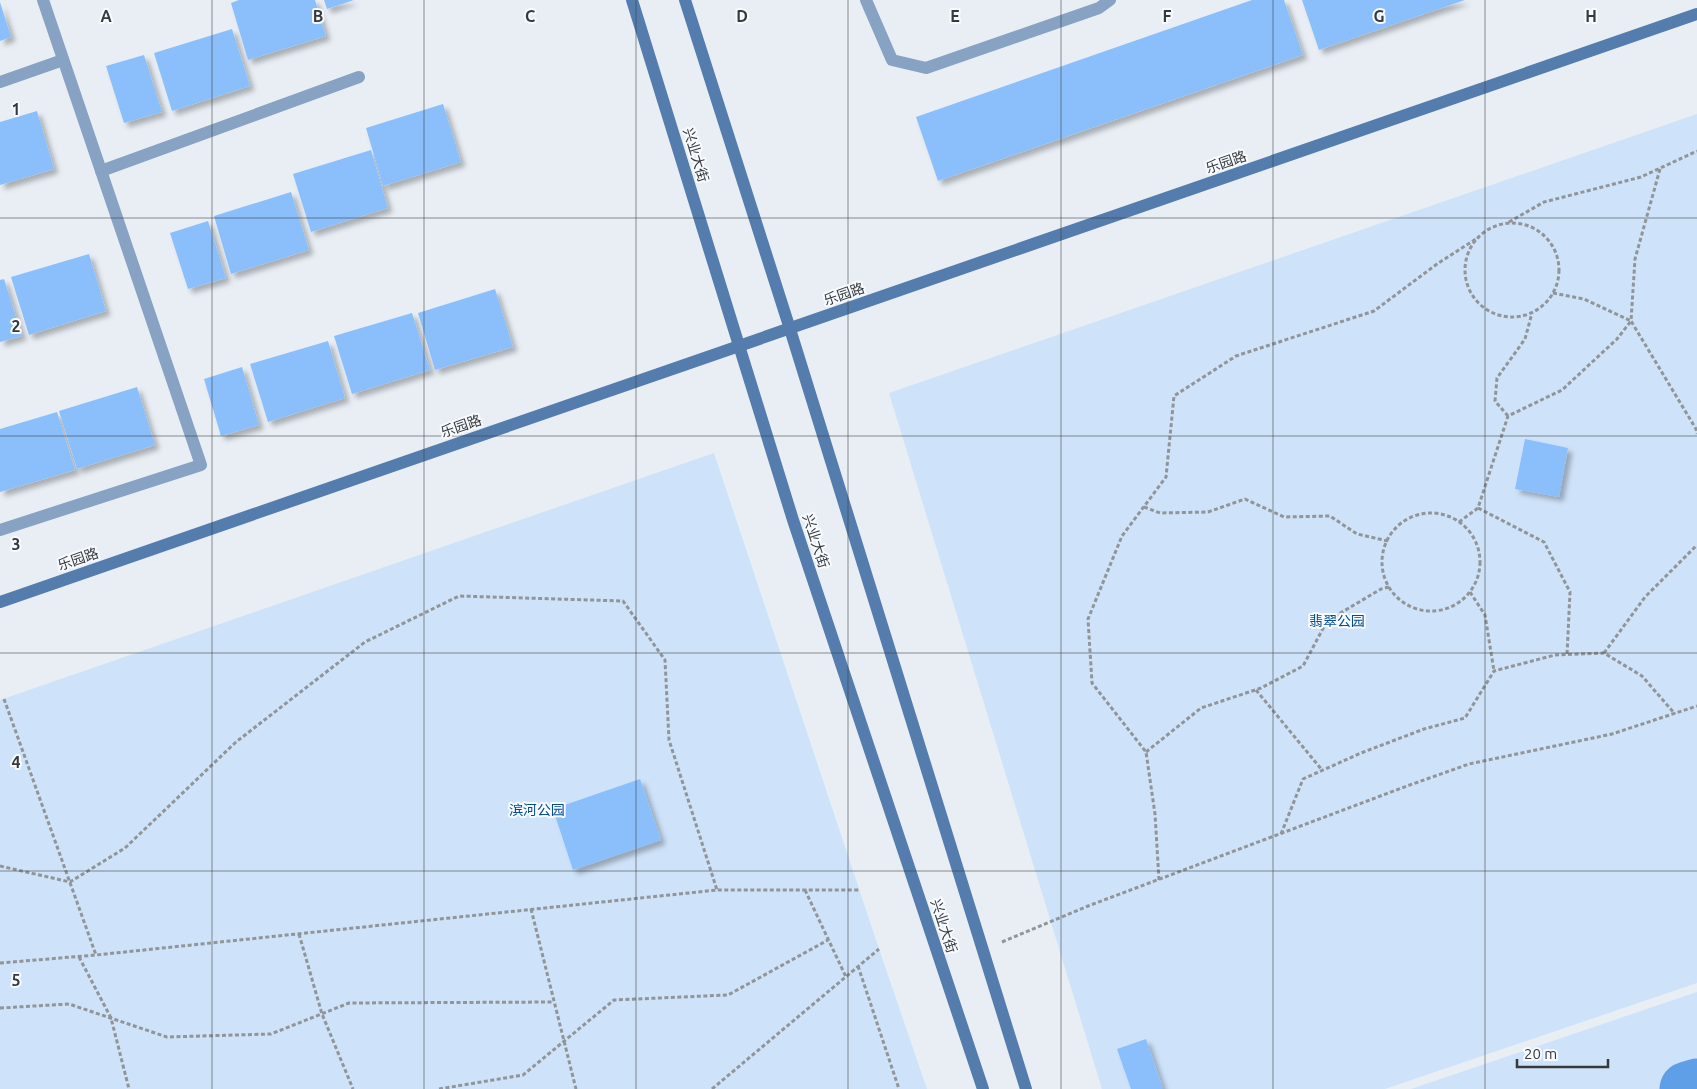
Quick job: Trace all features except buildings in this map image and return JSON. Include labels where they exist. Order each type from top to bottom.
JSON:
[{"type":"main road","name":"兴业大街","points":[[632,0],[794,520],[983,1089]]},
{"type":"main road","points":[[685,0],[790,329],[1026,1089]]},
{"type":"main road","name":"乐园路","points":[[0,602],[1697,14]]},
{"type":"lane","points":[[0,530],[201,465],[43,0]]},
{"type":"lane","points":[[866,0],[892,60],[926,68],[1099,8],[1110,0]]},
{"type":"lane","points":[[0,82],[64,60]]},
{"type":"lane","points":[[101,171],[359,77]]},
{"type":"path","points":[[1159,880],[1155,814],[1146,752],[1092,683],[1088,619],[1122,536],[1166,478],[1174,396],[1236,356],[1374,311],[1437,264],[1492,227],[1508,223],[1544,202],[1641,177],[1697,152]]},
{"type":"path","points":[[1459,522],[1478,508],[1508,416],[1562,390],[1617,339],[1631,321],[1635,259],[1660,169]]},
{"type":"path","points":[[1479,237],[1469,250],[1465,266],[1466,282],[1474,297],[1485,308],[1500,315],[1516,317],[1532,312],[1544,305],[1553,293],[1558,279],[1559,265],[1556,251],[1548,239],[1536,229],[1523,224],[1508,223]]},
{"type":"path","points":[[1553,293],[1584,300],[1631,321],[1661,369],[1696,429],[1697,434]]},
{"type":"path","points":[[1508,416],[1495,401],[1496,378],[1525,339],[1532,312]]},
{"type":"path","points":[[1144,507],[1160,514],[1208,512],[1245,499],[1284,517],[1330,516],[1357,534],[1388,541]]},
{"type":"path","points":[[1478,508],[1544,542],[1570,592],[1567,655]]},
{"type":"path","points":[[1431,513],[1442,514],[1459,522],[1470,532],[1479,551],[1479,573],[1470,592],[1451,606],[1440,610],[1428,611],[1416,608],[1396,596],[1384,576],[1382,564],[1383,553],[1388,541],[1400,524],[1410,518],[1431,513]]},
{"type":"path","points":[[1604,653],[1645,597],[1697,545]]},
{"type":"path","points":[[1146,752],[1202,708],[1256,690],[1302,666],[1327,621],[1381,589],[1389,587]]},
{"type":"path","points":[[1280,834],[1303,779],[1424,729],[1464,718],[1494,671],[1486,615],[1470,592]]},
{"type":"path","points":[[0,866],[70,882],[125,848],[236,742],[365,642],[459,596],[623,601],[666,660],[669,740],[717,890]]},
{"type":"path","points":[[1494,671],[1555,655],[1604,653],[1642,676],[1675,714]]},
{"type":"path","points":[[1256,690],[1322,770]]},
{"type":"path","points":[[4,699],[96,955]]},
{"type":"path","points":[[983,950],[1088,906],[1469,764],[1612,734],[1697,706]]},
{"type":"path","points":[[0,963],[78,957],[717,890],[859,890]]},
{"type":"path","points":[[805,890],[846,976]]},
{"type":"path","points":[[531,909],[576,1089]]},
{"type":"path","points":[[299,934],[322,1014],[353,1089]]},
{"type":"path","points":[[438,1089],[523,1075],[614,1000],[728,995],[828,940]]},
{"type":"path","points":[[712,1089],[879,949]]},
{"type":"path","points":[[78,957],[111,1018],[129,1089]]},
{"type":"path","points":[[858,966],[899,1089]]},
{"type":"path","points":[[0,1008],[69,1004],[167,1037],[271,1034],[349,1003],[554,1002]]},
{"type":"green space","name":"翡翠公园","points":[[1697,114],[1697,983],[1385,1089],[1102,1089],[889,393]]},
{"type":"green space","name":"滨河公园","points":[[714,453],[927,1089],[0,1089],[0,700]]},
{"type":"green space","points":[[1697,992],[1697,1089],[1411,1089]]},
{"type":"waterway","points":[[1687,1089],[1697,1086]]}]
